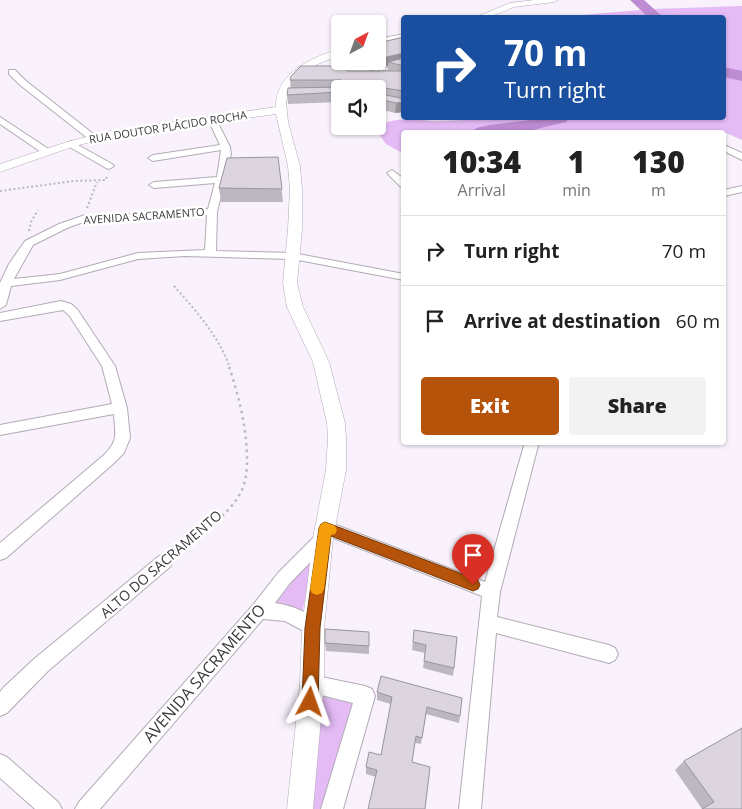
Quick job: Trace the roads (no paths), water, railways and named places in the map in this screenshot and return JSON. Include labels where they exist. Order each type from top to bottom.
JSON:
[{"type":"street","points":[[486,15],[513,5],[554,0]]},
{"type":"street","points":[[300,809],[312,684],[313,628],[324,533],[336,470],[336,423],[322,362],[295,307],[290,283],[296,207],[295,176],[280,110],[287,92],[303,72],[312,63],[331,57]]},
{"type":"street","points":[[12,72],[93,138]]},
{"type":"street","name":"RUA DOUTOR PLÁCIDO ROCHA","points":[[0,168],[93,138],[280,110]]},
{"type":"street","points":[[210,253],[212,212],[226,161],[225,148],[212,119]]},
{"type":"street","points":[[0,120],[47,152]]},
{"type":"street","points":[[71,144],[109,166]]},
{"type":"street","points":[[153,158],[225,148]]},
{"type":"street","points":[[726,149],[742,157]]},
{"type":"street","points":[[392,173],[401,182]]},
{"type":"street","points":[[154,185],[221,180]]},
{"type":"street","points":[[726,193],[742,189]]},
{"type":"street","name":"AVENIDA SACRAMENTO","points":[[6,283],[28,243],[63,226],[85,218],[105,219],[212,212]]},
{"type":"street","points":[[0,305],[6,283],[60,277],[146,254],[210,253],[293,256],[401,276]]},
{"type":"street","points":[[0,317],[50,307],[68,307],[77,317],[108,366],[120,408],[123,438],[118,449],[98,469],[0,553]]},
{"type":"street","points":[[0,430],[120,408]]},
{"type":"street","points":[[470,809],[490,623],[491,592],[531,445]]},
{"type":"street","points":[[324,533],[491,592]]},
{"type":"street","name":"AVENIDA SACRAMENTO","points":[[86,809],[259,612],[284,578],[324,533]]},
{"type":"street","name":"ALTO DO SACRAMENTO","points":[[0,706],[41,665],[165,561]]},
{"type":"street","points":[[259,612],[277,610],[291,614],[313,628]]},
{"type":"street","points":[[490,623],[609,654]]},
{"type":"street","points":[[312,684],[365,696],[332,809]]},
{"type":"street","points":[[0,764],[51,809]]},
{"type":"lane","points":[[386,69],[401,65]]},
{"type":"lane","points":[[369,70],[390,75]]},
{"type":"lane","points":[[335,72],[372,71]]},
{"type":"waterway","points":[[636,0],[654,15]]},
{"type":"waterway","points":[[726,72],[742,76]]},
{"type":"waterway","points":[[489,130],[524,127],[552,120]]}]
